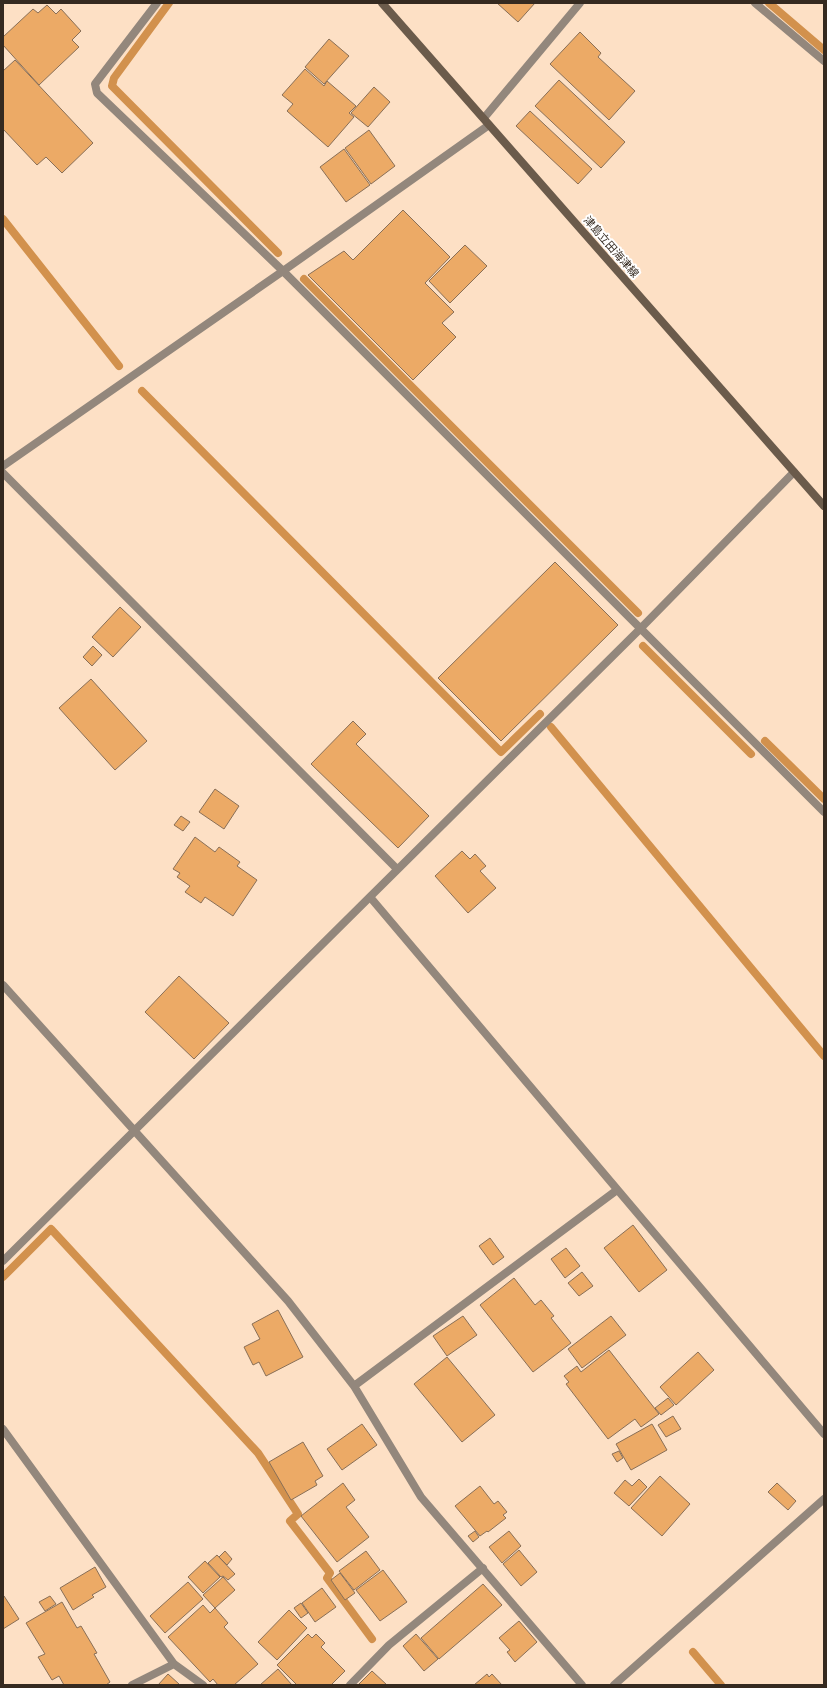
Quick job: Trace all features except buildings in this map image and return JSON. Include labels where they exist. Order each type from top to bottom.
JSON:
[{"type":"main road","name":"津島立田海津線","points":[[382,3],[824,506]]},
{"type":"street","points":[[157,3],[95,84],[97,93],[284,271],[824,812]]},
{"type":"street","points":[[3,466],[284,271],[487,122],[580,3]]},
{"type":"street","points":[[756,3],[824,61]]},
{"type":"street","points":[[3,1261],[370,897],[396,869],[640,629],[794,472]]},
{"type":"street","points":[[3,473],[396,869]]},
{"type":"street","points":[[370,897],[824,1434]]},
{"type":"street","points":[[3,985],[288,1301],[354,1386],[421,1497],[582,1685]]},
{"type":"street","points":[[354,1386],[617,1190]]},
{"type":"street","points":[[3,1428],[174,1664],[203,1685]]},
{"type":"street","points":[[614,1685],[824,1499]]},
{"type":"street","points":[[350,1685],[389,1645],[483,1568]]},
{"type":"street","points":[[132,1685],[174,1664]]},
{"type":"waterway","points":[[169,3],[114,78],[112,86],[278,253]]},
{"type":"waterway","points":[[769,3],[824,50]]},
{"type":"waterway","points":[[3,219],[119,366]]},
{"type":"waterway","points":[[304,279],[638,613]]},
{"type":"waterway","points":[[142,391],[501,752],[540,714]]},
{"type":"waterway","points":[[643,646],[751,754]]},
{"type":"waterway","points":[[551,727],[824,1056]]},
{"type":"waterway","points":[[765,741],[824,799]]},
{"type":"waterway","points":[[3,1277],[51,1229],[258,1453],[298,1514],[290,1521],[330,1573],[327,1578],[372,1639]]},
{"type":"waterway","points":[[693,1652],[721,1685]]}]
